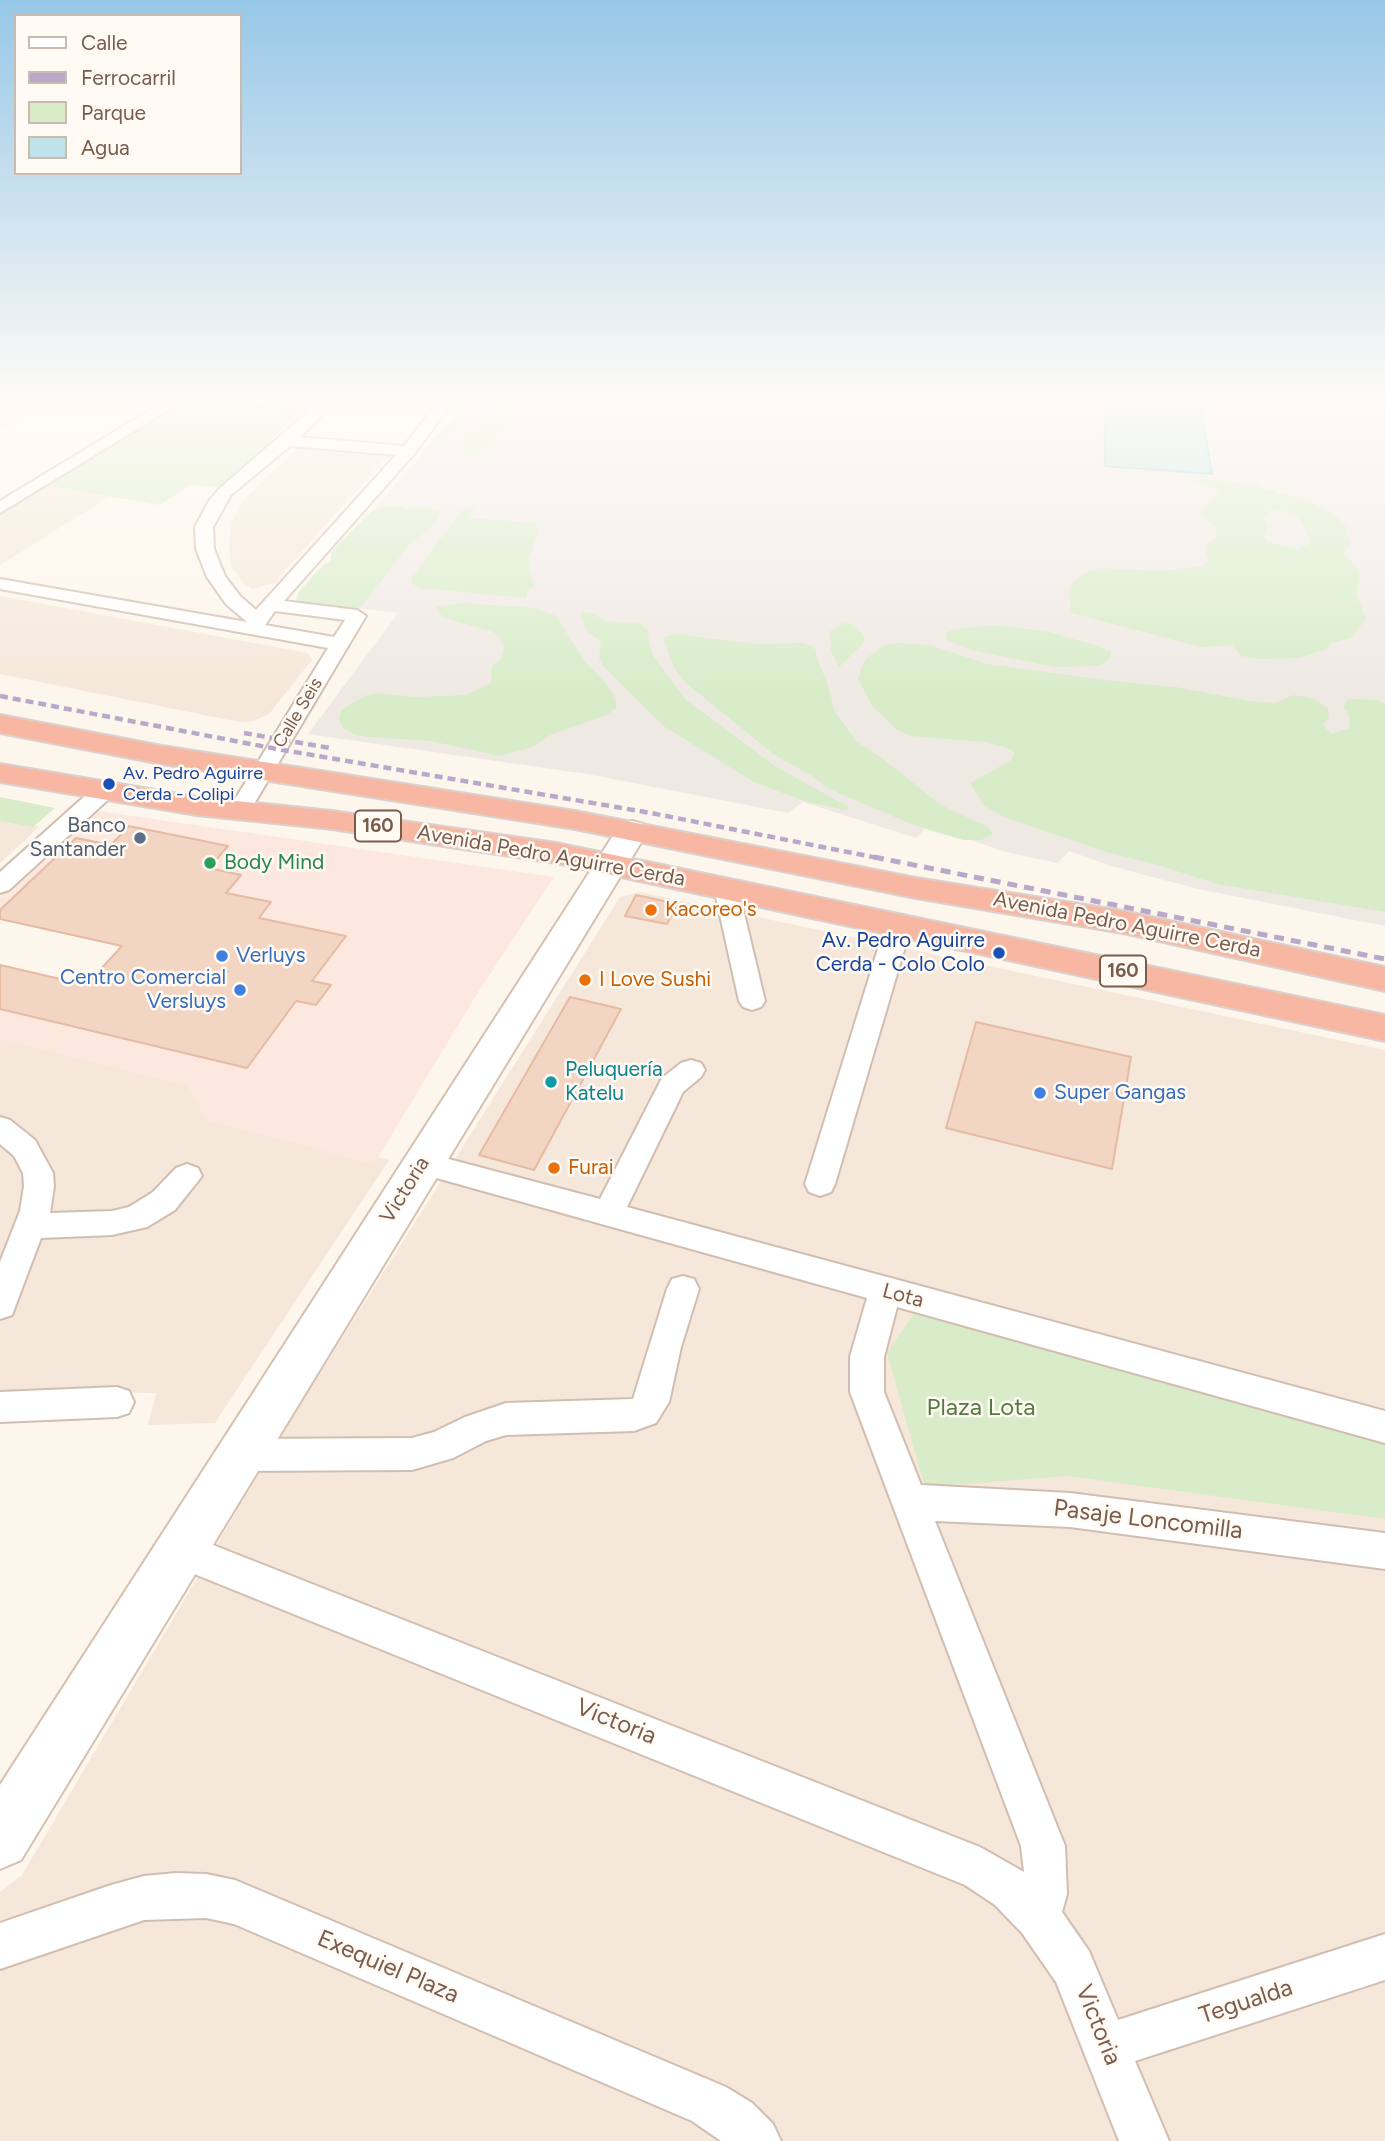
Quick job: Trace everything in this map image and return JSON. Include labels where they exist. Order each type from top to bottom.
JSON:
[{"type":"highway","name":"Avenida Pedro Aguirre Cerda","points":[[0,724],[162,755],[501,806],[895,884],[1113,920],[1385,979]]},
{"type":"highway","name":"Avenida Pedro Aguirre Cerda","points":[[0,773],[104,791],[425,833],[611,864],[1385,1028]]},
{"type":"street","points":[[0,508],[17,498]]},
{"type":"street","points":[[220,498],[211,510],[204,527],[205,549],[216,577],[255,625]]},
{"type":"street","points":[[255,625],[366,498]]},
{"type":"street","points":[[0,584],[255,625],[340,644]]},
{"type":"street","name":"Calle Seis","points":[[240,809],[357,616],[270,605]]},
{"type":"street","points":[[0,885],[104,791]]},
{"type":"street","name":"Victoria","points":[[0,1839],[632,831]]},
{"type":"street","points":[[726,888],[752,1001]]},
{"type":"street","points":[[820,1184],[899,923]]},
{"type":"street","points":[[607,1215],[672,1085],[691,1070]]},
{"type":"street","points":[[0,1128],[25,1148],[38,1173],[38,1196],[0,1305]]},
{"type":"street","name":"Lota","points":[[422,1163],[1385,1427]]},
{"type":"street","points":[[29,1226],[112,1223],[136,1218],[164,1201],[187,1176]]},
{"type":"street","points":[[240,1455],[412,1454],[440,1447],[477,1428],[506,1419],[634,1415],[644,1412],[652,1402],[664,1347],[683,1289]]},
{"type":"street","points":[[885,1291],[865,1374],[873,1411],[1043,1846],[1045,1894],[1038,1917]]},
{"type":"street","points":[[0,1407],[117,1402]]},
{"type":"street","name":"Pasaje Loncomilla","points":[[909,1502],[1070,1510],[1385,1551]]},
{"type":"street","name":"Victoria","points":[[180,1550],[980,1869],[1011,1889],[1038,1917],[1073,1967],[1144,2141]]},
{"type":"street","name":"Exequiel Plaza","points":[[0,1946],[144,1898],[186,1895],[235,1902],[709,2104],[735,2120],[757,2141]]},
{"type":"street","name":"Tegualda","points":[[1107,2047],[1385,1957]]},
{"type":"shaded area","points":[[27,498],[108,498],[0,565],[0,514]]},
{"type":"shaded area","points":[[245,498],[350,498],[278,578],[278,582],[252,589],[245,585],[231,566],[229,547],[231,523]]},
{"type":"shaded area","points":[[384,498],[1385,498],[1385,926],[1198,889],[1111,866],[1069,851],[1058,863],[1005,852],[929,825],[916,838],[803,802],[788,813],[587,774],[308,734],[398,613],[296,601]]},
{"type":"shaded area","points":[[0,596],[308,653],[312,660],[269,714],[254,721],[239,722],[0,674]]},
{"type":"shaded area","name":"Centro Comercial Versluys","points":[[91,810],[554,877],[477,994],[374,1164],[207,1120],[188,1086],[0,1038],[0,965],[86,985],[121,947],[0,919],[0,897]]},
{"type":"shaded area","points":[[0,818],[39,827],[0,863]]},
{"type":"shaded area","points":[[640,892],[1385,1050],[1385,2141],[0,2141],[0,1892],[22,1875],[286,1427],[620,897]]},
{"type":"shaded area","points":[[0,1027],[203,1080],[231,1120],[389,1160],[215,1423],[148,1425],[156,1393],[0,1391]]},
{"type":"green space","points":[[118,498],[171,498],[160,505]]},
{"type":"green space","points":[[1214,498],[1298,498],[1315,504],[1341,520],[1346,527],[1350,545],[1343,553],[1357,568],[1360,579],[1356,593],[1366,619],[1351,638],[1331,643],[1326,649],[1300,658],[1258,659],[1241,656],[1232,645],[1201,647],[1071,613],[1069,587],[1084,573],[1099,568],[1160,571],[1204,566],[1209,561],[1205,553],[1206,545],[1217,537],[1216,528],[1200,513]],"holes":[[[1273,508],[1298,517],[1309,537],[1309,544],[1298,549],[1267,542],[1264,536],[1268,527],[1264,517]]]},
{"type":"green space","points":[[388,506],[427,508],[440,512],[435,523],[408,546],[360,608],[296,601],[298,593],[318,570],[331,560],[331,552],[344,538],[373,510]]},
{"type":"green space","points":[[474,507],[470,518],[537,523],[539,530],[528,561],[534,587],[527,590],[527,598],[421,588],[412,584],[411,579],[461,511]]},
{"type":"green space","points":[[463,603],[535,608],[556,616],[585,662],[605,682],[616,699],[616,708],[607,715],[550,735],[533,747],[499,756],[431,741],[355,735],[343,728],[339,720],[341,710],[364,696],[377,693],[415,697],[466,695],[491,683],[492,667],[501,659],[504,648],[499,636],[491,631],[444,618],[435,607]]},
{"type":"green space","points":[[582,612],[591,613],[606,621],[639,623],[647,629],[652,654],[686,700],[775,766],[850,808],[845,810],[804,801],[754,782],[665,727],[605,668],[599,658],[601,641],[589,633],[580,617]]},
{"type":"green space","points":[[844,623],[854,624],[865,638],[862,645],[839,667],[831,651],[829,632]]},
{"type":"green space","points":[[993,625],[1045,631],[1095,645],[1111,652],[1110,657],[1096,666],[1055,667],[975,651],[947,640],[946,633],[955,629]]},
{"type":"green space","points":[[674,634],[759,644],[804,643],[811,646],[816,650],[835,712],[856,741],[941,805],[988,827],[993,834],[981,840],[963,840],[916,826],[829,789],[776,756],[686,683],[674,668],[663,637]]},
{"type":"green space","points":[[884,645],[930,645],[987,664],[1176,687],[1249,701],[1276,703],[1293,695],[1312,698],[1328,708],[1329,717],[1323,725],[1331,734],[1349,728],[1350,717],[1343,707],[1348,699],[1377,700],[1385,703],[1385,912],[1217,884],[1106,852],[1004,817],[984,806],[970,783],[1010,761],[1015,753],[1008,748],[984,742],[911,736],[897,730],[873,707],[858,679],[866,659]]},
{"type":"green space","points":[[0,797],[55,808],[33,827],[0,821]]},
{"type":"green space","name":"Plaza Lota","points":[[914,1314],[1385,1437],[1385,1519],[1067,1476],[925,1487],[887,1353]]},
{"type":"building","name":"Verluys","points":[[129,826],[228,846],[209,868],[241,875],[226,893],[271,902],[259,918],[346,936],[312,981],[331,985],[316,1005],[296,1001],[247,1068],[0,1009],[0,965],[86,985],[122,946],[0,919],[0,910],[76,838],[111,845]]},
{"type":"building","name":"Kacoreo's","points":[[636,895],[678,904],[667,924],[625,916]]},
{"type":"building","name":"Peluquería Katelu","points":[[570,997],[621,1009],[534,1170],[479,1155]]},
{"type":"building","name":"Super Gangas","points":[[976,1022],[1131,1057],[1112,1169],[946,1128]]},
{"type":"railway","points":[[0,696],[277,749],[651,813],[883,859]]},
{"type":"railway","points":[[244,733],[330,748]]},
{"type":"railway","points":[[874,857],[1385,959]]},
{"type":"place","name":"Av. Pedro Aguirre Cerda - Colipi","points":[[109,784]]},
{"type":"place","name":"Banco Santander","points":[[140,838]]},
{"type":"place","name":"Body Mind","points":[[210,863]]},
{"type":"place","name":"Kacoreo's","points":[[651,910]]},
{"type":"place","name":"Av. Pedro Aguirre Cerda - Colo Colo","points":[[999,953]]},
{"type":"place","name":"Verluys","points":[[222,956]]},
{"type":"place","name":"I Love Sushi","points":[[585,980]]},
{"type":"place","name":"Centro Comercial Versluys","points":[[240,990]]},
{"type":"place","name":"Peluquería Katelu","points":[[551,1082]]},
{"type":"place","name":"Super Gangas","points":[[1040,1093]]},
{"type":"place","name":"Furai","points":[[554,1168]]}]
